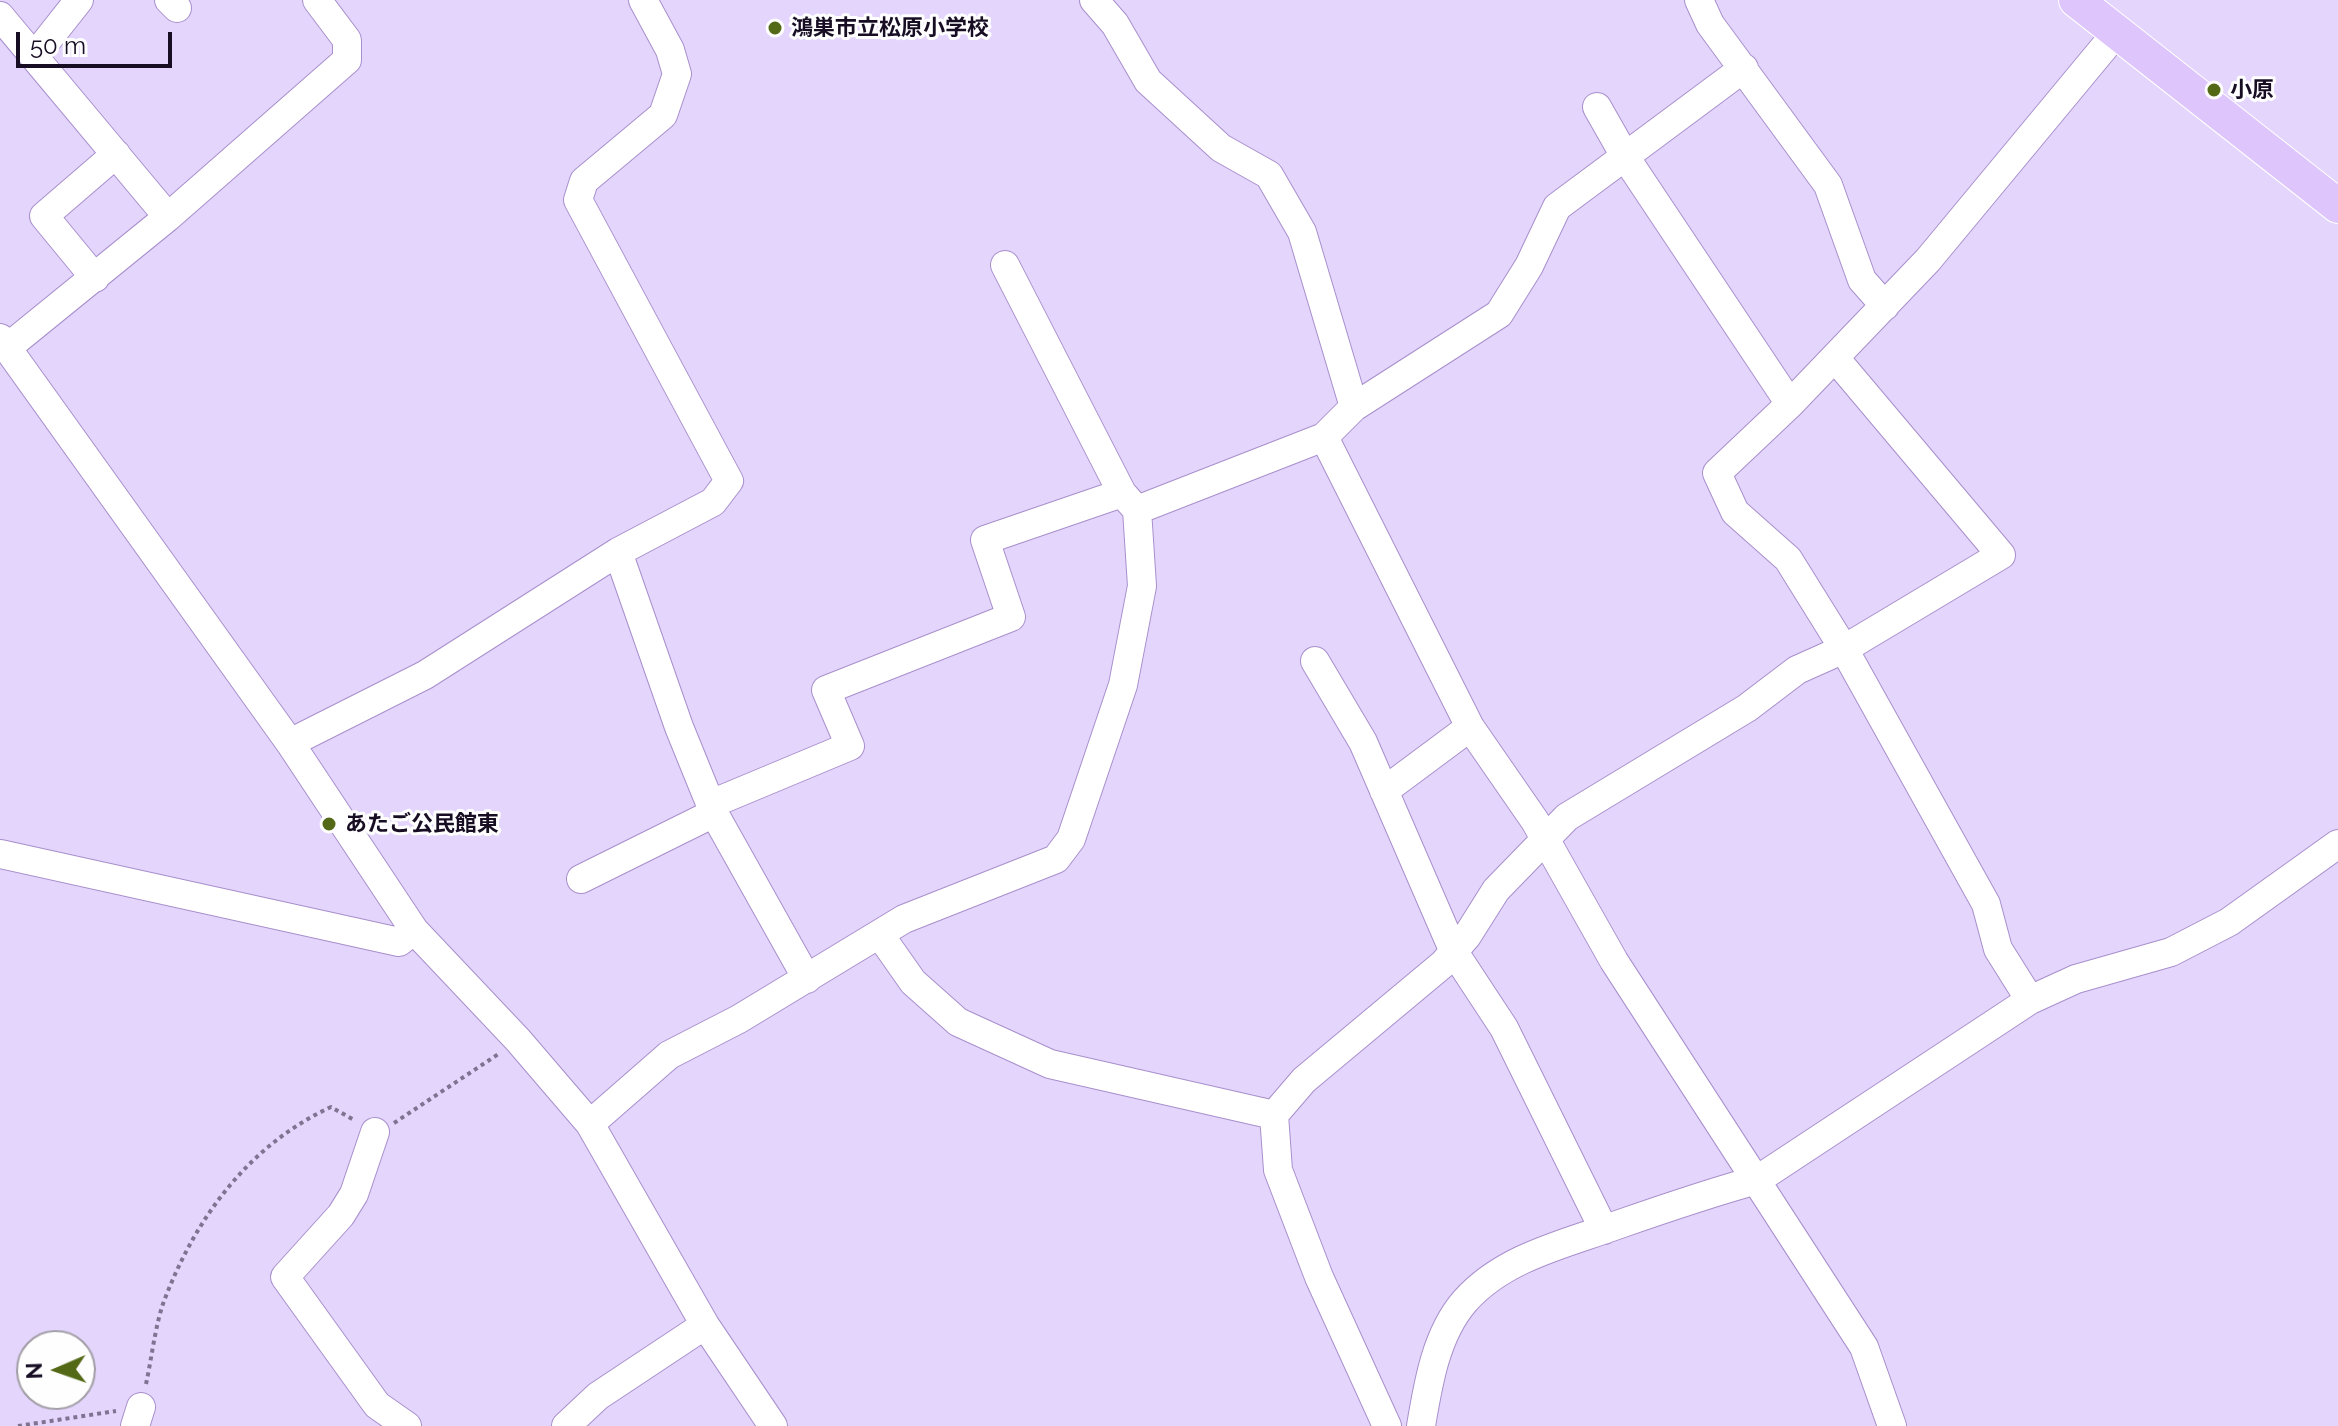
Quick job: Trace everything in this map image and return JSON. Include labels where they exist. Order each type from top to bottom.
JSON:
[{"type":"main road","points":[[2076,0],[2338,206]]},
{"type":"street","points":[[34,57],[79,0]]},
{"type":"street","points":[[317,0],[347,40],[347,60],[95,278],[4,342],[290,743],[414,930],[518,1040],[590,1124],[705,1325],[773,1426]]},
{"type":"street","points":[[1094,0],[1115,24],[1148,81],[1221,148],[1269,175],[1302,232],[1354,407]]},
{"type":"street","points":[[1699,0],[1710,24],[1828,185],[1862,280],[1885,306]]},
{"type":"street","points":[[290,743],[425,675],[618,552],[713,502],[729,481],[578,200],[584,181],[663,115],[677,74],[652,2]]},
{"type":"street","points":[[5,31],[34,57],[168,217]]},
{"type":"street","points":[[2030,1000],[1998,949],[1986,904],[1844,649],[1788,559],[1735,512],[1717,473],[1790,404],[1928,260],[2117,32]]},
{"type":"street","points":[[581,879],[713,808],[850,746],[826,690],[1011,617],[985,540],[1130,502],[1324,437],[1354,407],[1499,314],[1529,266],[1557,207],[1744,68]]},
{"type":"street","points":[[1597,107],[1626,158],[1790,404]]},
{"type":"street","points":[[95,278],[44,216],[116,154]]},
{"type":"street","points":[[590,1124],[669,1055],[807,979],[904,919],[1056,859],[1071,839],[1123,685],[1142,586],[1130,502],[1005,265]]},
{"type":"street","points":[[1387,1426],[1319,1277],[1278,1170],[1274,1115],[1304,1080],[1454,952],[1496,890],[1567,817],[1747,708],[1797,670],[1844,649],[2001,555],[1835,358]]},
{"type":"street","points":[[1324,437],[1470,727],[1535,821],[1614,961],[1864,1347],[1892,1426]]},
{"type":"street","points":[[618,552],[679,727],[713,808],[807,979]]},
{"type":"street","points":[[1315,661],[1363,742],[1454,952],[1504,1028],[1604,1230]]},
{"type":"street","points":[[1384,791],[1470,727]]},
{"type":"street","points":[[1421,1426],[1440,1343],[1464,1302],[1493,1277],[1523,1259],[1757,1180],[2030,1000],[2076,979],[2171,952],[2229,922],[2338,844]]},
{"type":"street","points":[[0,854],[399,942],[414,930]]},
{"type":"street","points":[[880,935],[913,982],[958,1022],[1050,1064],[1274,1115]]},
{"type":"street","points":[[375,1132],[354,1194],[341,1215],[285,1277],[377,1405],[407,1426]]},
{"type":"street","points":[[580,1421],[705,1325]]},
{"type":"path","points":[[18,1426],[138,1417],[164,1302],[202,1220],[223,1189],[286,1132],[331,1107],[375,1132],[439,1096],[518,1040]]},
{"type":"place","name":"鴻巣市立松原小学校","points":[[775,28]]},
{"type":"place","name":"小原","points":[[2214,90]]},
{"type":"place","name":"あたご公民館東","points":[[329,824]]}]
